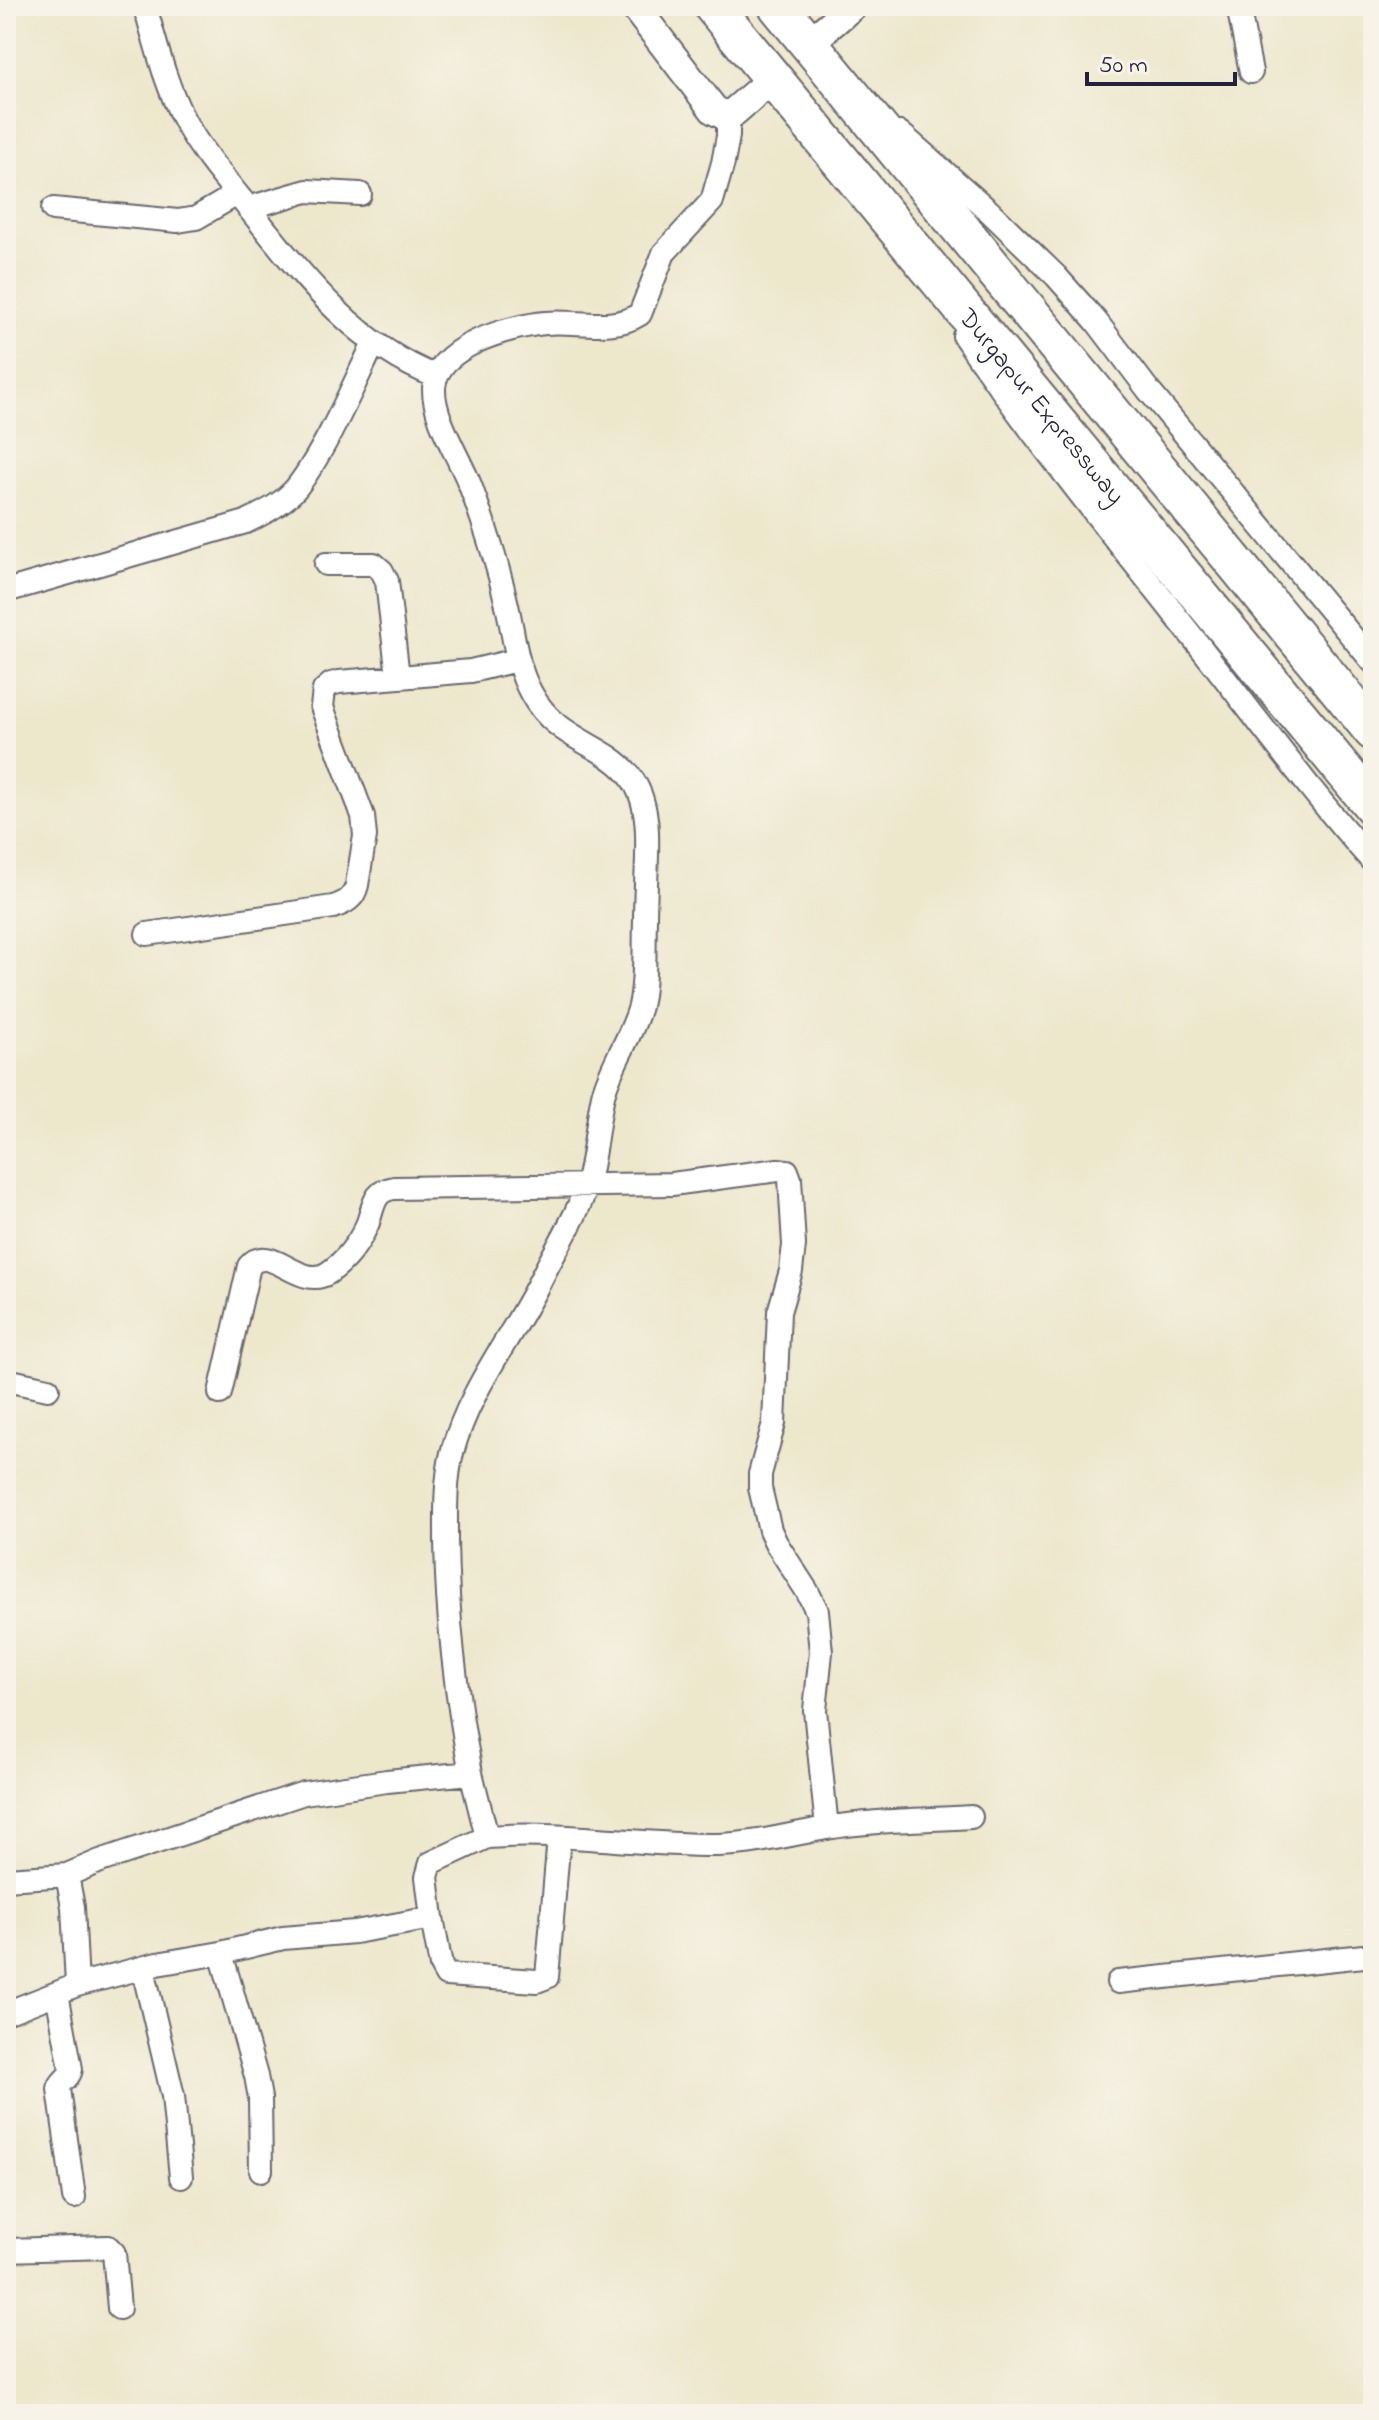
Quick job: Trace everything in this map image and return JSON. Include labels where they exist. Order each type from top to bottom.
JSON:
[{"type":"highway","name":"Durgapur Expressway","points":[[713,6],[1373,806]]},
{"type":"highway","name":"Durgapur Expressway","points":[[778,6],[1373,731]]},
{"type":"street","points":[[145,6],[158,53],[184,120],[294,267],[322,298],[374,343],[413,367],[435,376]]},
{"type":"street","points":[[634,6],[714,110],[728,117]]},
{"type":"street","points":[[809,43],[852,6]]},
{"type":"street","points":[[1238,6],[1251,72]]},
{"type":"street","points":[[487,1837],[471,1773],[455,1683],[448,1611],[448,1473],[453,1449],[478,1387],[540,1282],[587,1184],[605,1090],[640,1005],[645,952],[647,830],[640,787],[633,777],[547,715],[532,695],[517,660],[508,606],[490,541],[437,410],[435,376],[443,363],[471,343],[520,327],[547,323],[611,324],[640,314],[664,253],[712,201],[723,163],[728,117],[773,78]]},
{"type":"street","points":[[844,85],[931,159],[1056,276],[1373,662]]},
{"type":"street","points":[[53,209],[178,221],[196,218],[243,201],[307,191],[360,194]]},
{"type":"street","points":[[868,192],[1000,389],[1068,480],[1299,776],[1373,862]]},
{"type":"street","points":[[6,591],[246,522],[272,509],[296,488],[374,343]]},
{"type":"street","points":[[326,564],[374,564],[382,571],[387,581],[398,677]]},
{"type":"street","points":[[147,934],[333,907],[349,900],[355,894],[357,885],[365,827],[321,699],[324,690],[331,684],[471,671],[517,660]]},
{"type":"street","points":[[220,1393],[246,1274],[253,1261],[268,1259],[308,1278],[324,1275],[354,1248],[380,1193],[394,1188],[672,1184],[778,1170],[789,1174],[794,1245],[791,1271],[779,1312],[774,1423],[760,1474],[760,1488],[776,1543],[817,1611],[821,1652],[815,1710],[827,1828]]},
{"type":"street","points":[[6,1380],[48,1389]]},
{"type":"street","points":[[6,1879],[67,1875],[100,1861],[304,1793],[471,1773]]},
{"type":"street","points":[[559,1837],[550,1971],[547,1977],[537,1981],[446,1975],[441,1966],[432,1918],[427,1877],[431,1863],[487,1837],[559,1837],[721,1845],[772,1841],[827,1828],[971,1817]]},
{"type":"street","points":[[67,1875],[73,1907],[67,1989],[71,2074],[59,2085],[59,2089],[74,2197]]},
{"type":"street","points":[[6,2013],[67,1989],[143,1969],[283,1938],[402,1926],[432,1918]]},
{"type":"street","points":[[221,1953],[256,2076],[260,2098],[261,2170]]},
{"type":"street","points":[[1118,1982],[1373,1955]]},
{"type":"street","points":[[143,1969],[173,2096],[181,2177]]},
{"type":"street","points":[[6,2250],[108,2247],[114,2253],[119,2308]]}]
